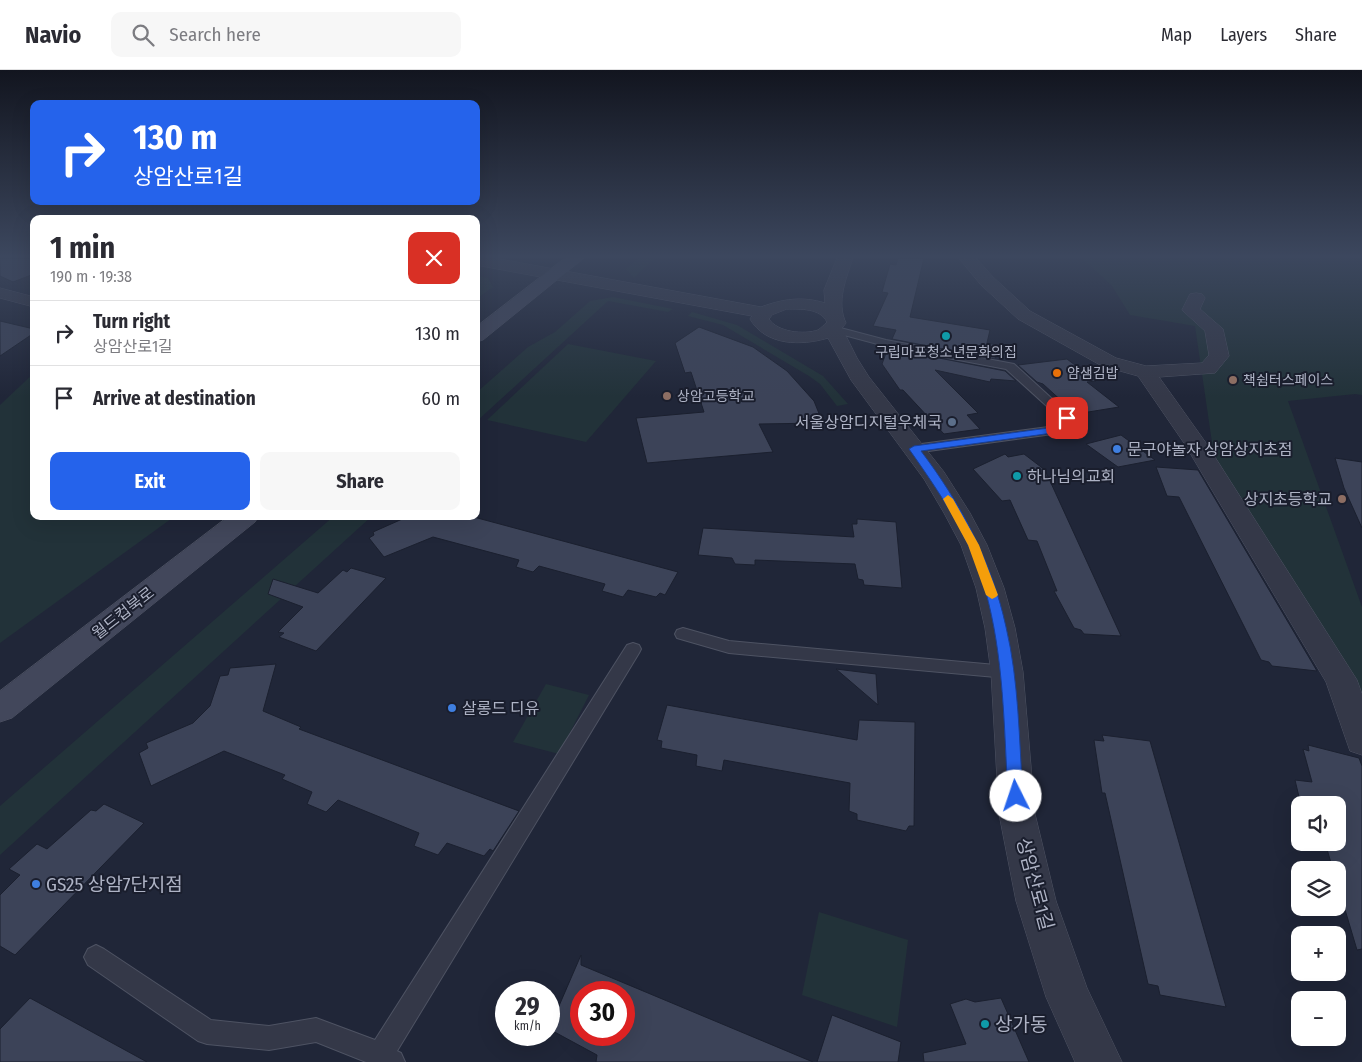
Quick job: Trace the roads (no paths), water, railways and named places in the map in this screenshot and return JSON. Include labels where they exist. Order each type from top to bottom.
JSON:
[{"type":"main road","points":[[480,333],[518,304]]},
{"type":"main road","name":"월드컵북로","points":[[0,709],[241,520]]},
{"type":"street","points":[[718,304],[761,312]]},
{"type":"street","points":[[788,304],[770,307],[761,312],[758,317],[759,322],[764,328],[807,342],[821,349],[861,380]]},
{"type":"street","points":[[804,304],[828,311],[847,358],[861,380]]},
{"type":"street","points":[[833,304],[834,323]]},
{"type":"street","points":[[1012,304],[1024,315],[1109,362],[1145,372],[1208,369],[1219,356],[1214,329],[1191,310],[1193,304]]},
{"type":"street","points":[[786,336],[817,336],[834,323]]},
{"type":"street","points":[[1145,372],[1195,443],[1342,680],[1362,741]]},
{"type":"street","name":"상암산로1길","points":[[861,380],[935,477],[974,545],[990,588],[1000,628],[1007,672],[1017,814],[1036,900],[1068,997],[1099,1062]]},
{"type":"lane","points":[[834,323],[885,344],[1010,366],[1067,418],[1060,429],[914,449]]},
{"type":"lane","points":[[683,634],[729,647],[1007,672]]},
{"type":"lane","points":[[96,957],[207,1032],[269,1038],[316,1030],[386,1058],[509,850],[633,649]]},
{"type":"place","name":"구립마포청소년문화의집","points":[[946,336]]},
{"type":"place","name":"얌샘김밥","points":[[1057,373]]},
{"type":"place","name":"책쉼터스페이스","points":[[1233,380]]},
{"type":"place","name":"상암고등학교","points":[[667,396]]},
{"type":"place","name":"서울상암디지털우체국","points":[[952,422]]},
{"type":"place","name":"문구야놀자 상암상지초점","points":[[1117,449]]},
{"type":"place","name":"하나님의교회","points":[[1017,476]]},
{"type":"place","name":"상지초등학교","points":[[1342,499]]},
{"type":"place","name":"살롱드 디유","points":[[452,708]]},
{"type":"place","name":"GS25 상암7단지점","points":[[36,884]]},
{"type":"place","name":"상가동","points":[[985,1024]]}]
